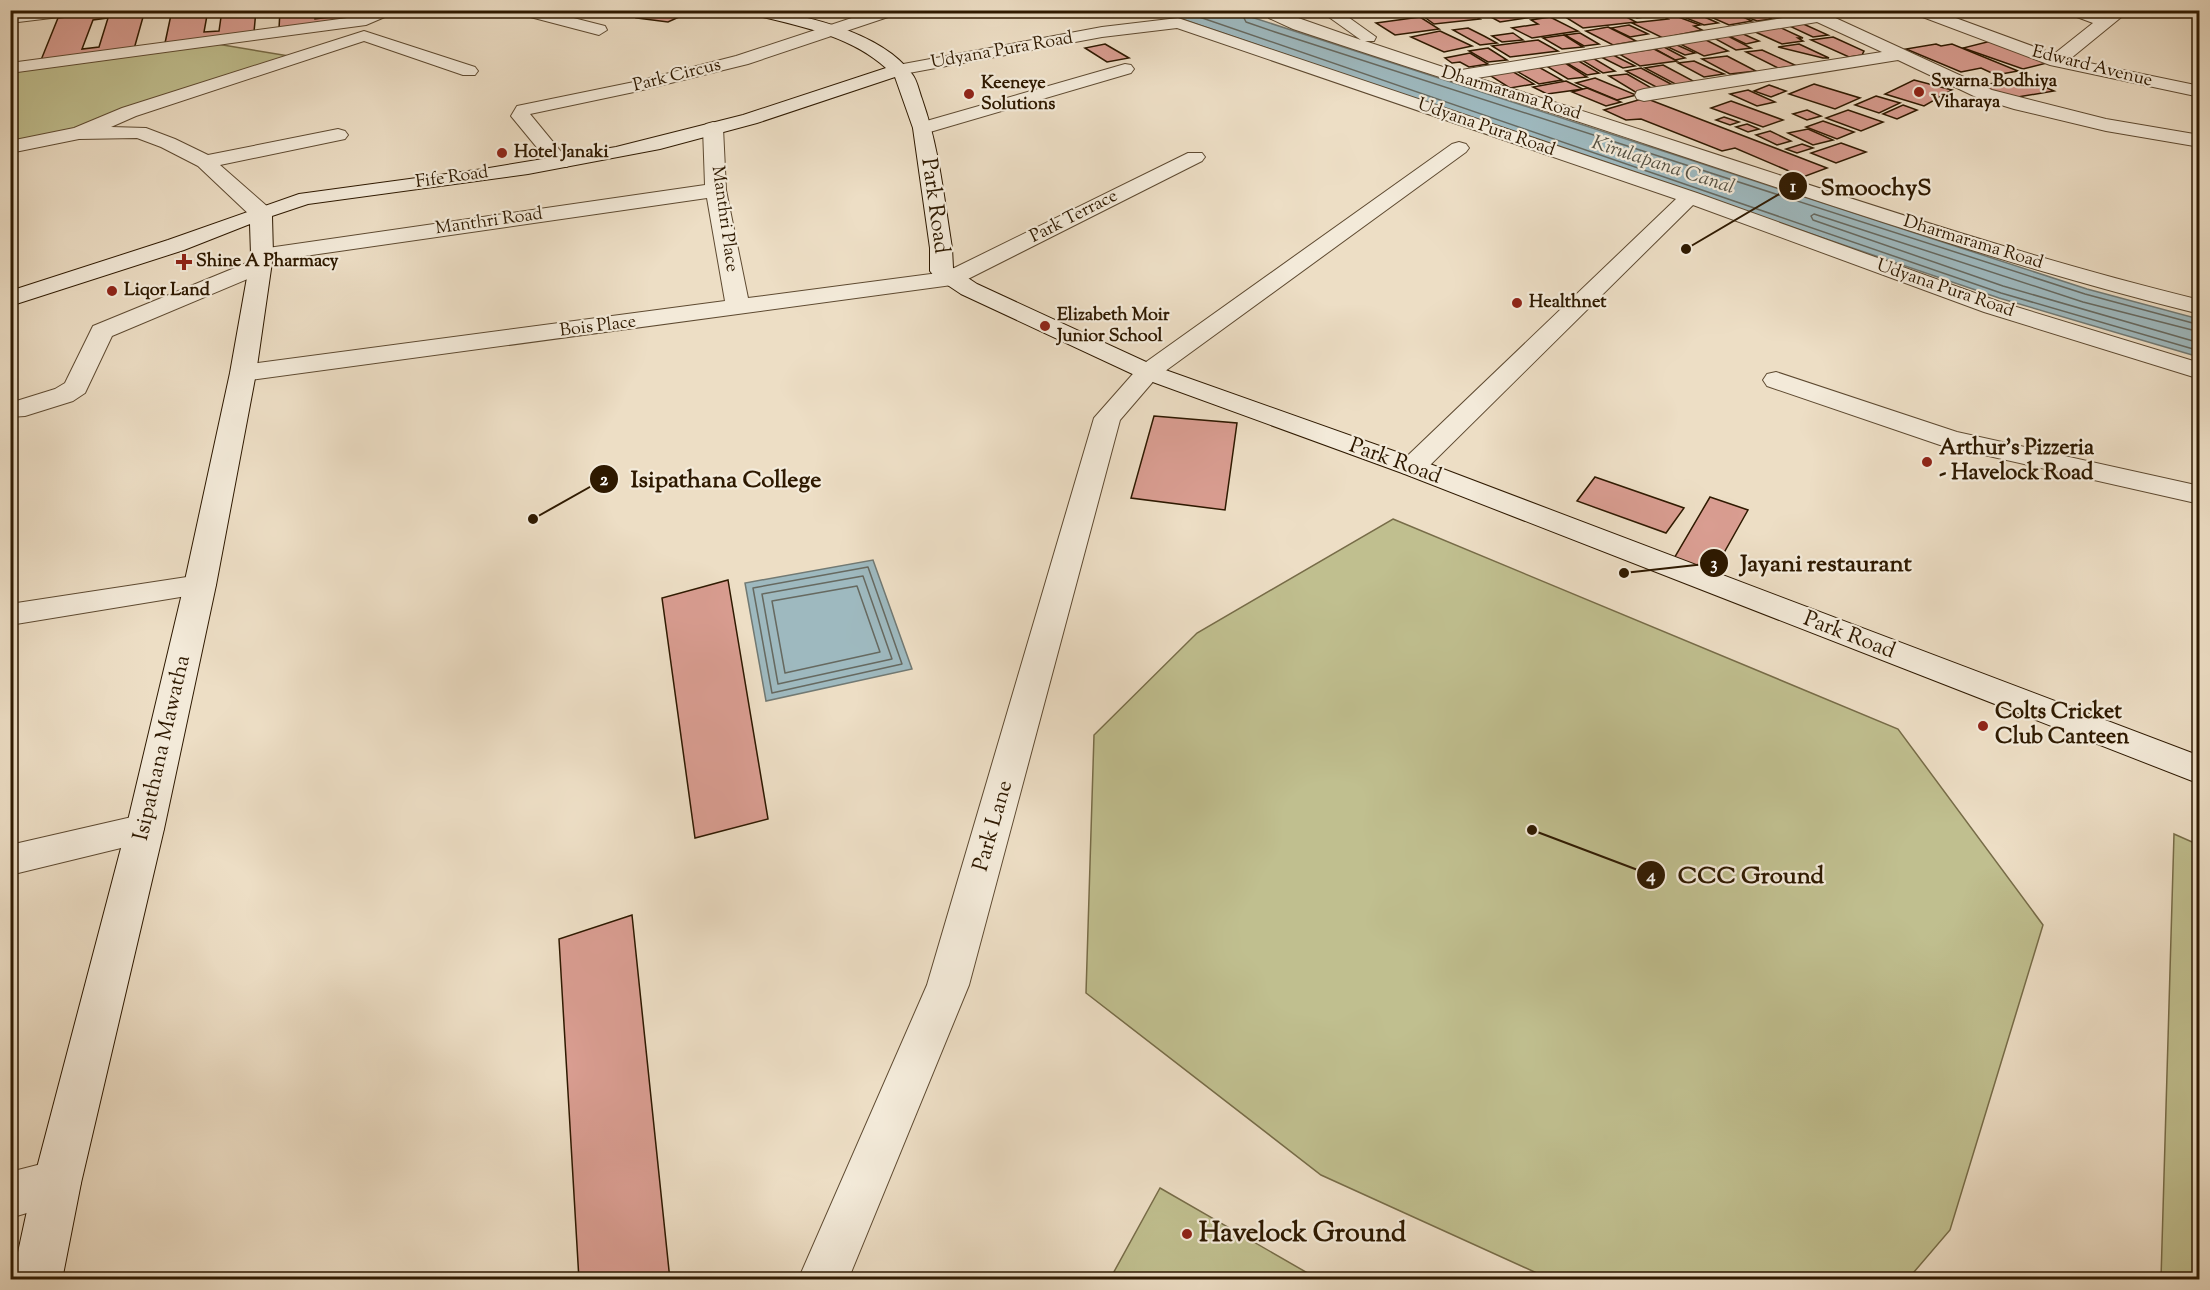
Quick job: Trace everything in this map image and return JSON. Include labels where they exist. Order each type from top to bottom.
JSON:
[{"type":"street","points":[[10,35],[18,15],[76,10]]},
{"type":"street","points":[[10,68],[366,20],[376,17],[381,10]]},
{"type":"street","points":[[521,10],[599,30]]},
{"type":"street","name":"Park Road","points":[[752,10],[831,30],[857,40],[905,76],[923,128],[941,248],[942,271],[969,289],[1040,324],[1148,372],[1412,467],[2199,771]]},
{"type":"street","name":"Park Circus","points":[[560,163],[520,116],[524,110],[634,87],[741,60],[894,10]]},
{"type":"street","name":"Dharmarama Road","points":[[1278,10],[1275,15],[1299,25],[1874,213],[2095,281],[2199,307]]},
{"type":"street","points":[[1368,10],[1334,15],[1406,61]]},
{"type":"street","name":"Edward Avenue","points":[[1918,10],[2056,61],[2199,92]]},
{"type":"street","points":[[2072,10],[2106,22]]},
{"type":"street","points":[[2056,61],[2116,12],[2122,10]]},
{"type":"street","points":[[1452,76],[1812,14],[1985,94],[2106,125],[2199,141]]},
{"type":"street","name":"Udyana Pura Road","points":[[898,70],[1102,33],[1178,23],[1690,197],[1992,307],[2199,371]]},
{"type":"street","points":[[79,133],[129,112],[392,27]]},
{"type":"street","points":[[364,36],[469,71]]},
{"type":"street","points":[[1644,94],[1899,55]]},
{"type":"street","points":[[923,128],[1125,69]]},
{"type":"street","name":"Fife Road","points":[[10,299],[176,245],[306,198],[560,163],[660,143],[816,98],[898,70]]},
{"type":"street","name":"Manthri Place","points":[[713,128],[716,190],[738,308]]},
{"type":"street","points":[[10,147],[79,133],[139,132],[168,143],[205,162],[261,213]]},
{"type":"street","points":[[205,162],[338,135]]},
{"type":"street","name":"Park Lane","points":[[823,1280],[948,984],[1021,731],[1107,418],[1148,372],[1459,148]]},
{"type":"street","name":"Park Terrace","points":[[952,278],[1195,157]]},
{"type":"street","name":"Manthri Road","points":[[16,410],[63,395],[76,387],[102,331],[262,260],[716,190]]},
{"type":"street","points":[[1412,467],[1690,197]]},
{"type":"street","name":"Isipathana Mawatha","points":[[37,1280],[57,1183],[145,829],[200,585],[243,373],[262,260],[261,213]]},
{"type":"street","name":"Bois Place","points":[[243,373],[952,278]]},
{"type":"street","points":[[1776,380],[1950,439],[2199,495]]},
{"type":"street","points":[[10,615],[200,585]]},
{"type":"street","points":[[10,860],[145,829]]},
{"type":"street","points":[[10,1195],[57,1183]]},
{"type":"shaded area","points":[[217,44],[295,57],[127,112],[98,132],[11,147],[10,72]]},
{"type":"shaded area","points":[[1393,519],[1898,729],[2043,925],[1950,1230],[1908,1279],[1550,1279],[1321,1175],[1086,993],[1094,735],[1197,633]]},
{"type":"shaded area","points":[[2174,834],[2199,845],[2199,1279],[2161,1279]]},
{"type":"shaded area","name":"Havelock Ground","points":[[1160,1188],[1318,1279],[1110,1279]]},
{"type":"water","name":"Kirulapana Canal","points":[[1158,11],[1256,11],[1248,16],[2087,289],[2199,319],[2199,357],[1999,298]]},
{"type":"water","points":[[873,560],[912,669],[766,701],[745,583]]},
{"type":"building","points":[[145,10],[134,49],[41,60],[58,18]],"holes":[[[108,18],[99,47],[82,49],[93,20]]]},
{"type":"building","points":[[172,10],[208,10],[204,32],[219,31],[222,10],[256,10],[254,32],[165,43]]},
{"type":"building","points":[[280,10],[315,10],[315,19],[330,17],[330,10],[364,10],[365,19],[279,29]]},
{"type":"building","points":[[397,10],[434,10],[415,16]]},
{"type":"building","points":[[650,10],[678,10],[676,12],[688,13],[668,22],[637,18]]},
{"type":"building","points":[[1478,10],[1519,10],[1532,17],[1500,22]]},
{"type":"building","points":[[1521,10],[1539,10],[1551,16],[1537,18]]},
{"type":"building","points":[[1607,10],[1619,13],[1636,22],[1583,28],[1562,15]]},
{"type":"building","points":[[1640,10],[1659,10],[1666,14],[1637,18],[1627,13],[1642,11]]},
{"type":"building","points":[[1727,10],[1752,21],[1729,25],[1704,14]]},
{"type":"building","points":[[1752,10],[1772,19],[1757,21],[1731,11]]},
{"type":"building","points":[[1758,10],[1779,10],[1789,15],[1774,18]]},
{"type":"building","points":[[1467,11],[1480,19],[1434,24],[1423,16]]},
{"type":"building","points":[[1673,15],[1700,25],[1694,26],[1702,30],[1663,38],[1632,23],[1668,19],[1663,16]]},
{"type":"building","points":[[1700,15],[1718,23],[1704,25],[1686,18]]},
{"type":"building","points":[[1420,17],[1439,29],[1395,35],[1376,23]]},
{"type":"building","points":[[1550,17],[1578,31],[1532,38],[1512,28],[1538,24],[1531,20]]},
{"type":"building","points":[[1799,22],[1828,35],[1813,37],[1785,24]]},
{"type":"building","points":[[1629,25],[1648,34],[1630,37],[1611,28]]},
{"type":"building","points":[[1777,26],[1803,38],[1798,38],[1803,41],[1782,44],[1751,30]]},
{"type":"building","points":[[1608,27],[1636,41],[1613,45],[1586,31]]},
{"type":"building","points":[[1468,28],[1497,43],[1480,45],[1453,30]]},
{"type":"building","points":[[1440,31],[1472,46],[1444,52],[1411,37]]},
{"type":"building","points":[[1513,33],[1523,40],[1502,42],[1492,36]]},
{"type":"building","points":[[1580,33],[1599,44],[1584,46],[1565,35]]},
{"type":"building","points":[[1741,33],[1759,41],[1746,44],[1729,36]]},
{"type":"building","points":[[1564,35],[1583,47],[1562,49],[1543,38]]},
{"type":"building","points":[[1726,35],[1751,48],[1736,50],[1712,37]]},
{"type":"building","points":[[1833,37],[1864,51],[1862,55],[1849,57],[1811,40]]},
{"type":"building","points":[[1704,39],[1728,51],[1704,56],[1678,43]]},
{"type":"building","points":[[1538,40],[1558,51],[1510,57],[1492,46]]},
{"type":"building","points":[[1991,41],[2051,62],[2023,69],[1963,48]]},
{"type":"building","points":[[1105,44],[1129,58],[1107,62],[1085,48]]},
{"type":"building","points":[[1799,44],[1829,58],[1778,47]]},
{"type":"building","points":[[1936,44],[1941,46],[1952,44],[2018,71],[1996,75],[1981,68],[1961,72],[1906,49]]},
{"type":"building","points":[[1677,45],[1695,53],[1685,55],[1668,47]]},
{"type":"building","points":[[1664,47],[1685,58],[1675,60],[1655,49]]},
{"type":"building","points":[[1488,48],[1507,60],[1488,62],[1469,51]]},
{"type":"building","points":[[1654,49],[1677,61],[1640,66],[1619,54]]},
{"type":"building","points":[[1762,50],[1797,66],[1778,68],[1746,52]]},
{"type":"building","points":[[1470,53],[1488,64],[1469,67],[1460,62],[1452,63],[1445,58]]},
{"type":"building","points":[[1609,53],[1635,66],[1623,68],[1597,55]]},
{"type":"building","points":[[1727,56],[1756,71],[1730,74],[1702,59]]},
{"type":"building","points":[[1591,57],[1615,71],[1603,73],[1580,59]]},
{"type":"building","points":[[1577,60],[1599,73],[1587,75],[1565,62]]},
{"type":"building","points":[[1562,61],[1587,77],[1568,79],[1543,64]]},
{"type":"building","points":[[1694,61],[1724,74],[1704,77],[1678,63]]},
{"type":"building","points":[[1535,65],[1562,80],[1539,84],[1513,69]]},
{"type":"building","points":[[1663,65],[1697,83],[1679,86],[1645,68]]},
{"type":"building","points":[[1641,68],[1676,87],[1660,89],[1626,71]]},
{"type":"building","points":[[1510,70],[1534,84],[1510,88],[1486,73]]},
{"type":"building","points":[[1627,74],[1655,90],[1637,93],[1609,76]]},
{"type":"building","points":[[1595,78],[1636,95],[1617,100],[1576,83]]},
{"type":"building","points":[[2024,78],[2054,91],[2006,99],[1977,86]]},
{"type":"building","name":"Swarna Bodhiya Viharaya","points":[[1914,80],[1952,90],[1924,106],[1885,94]]},
{"type":"building","points":[[1566,81],[1583,89],[1547,94],[1533,87]]},
{"type":"building","points":[[1814,84],[1860,98],[1835,109],[1789,94]]},
{"type":"building","points":[[1769,85],[1786,91],[1771,97],[1754,91]]},
{"type":"building","points":[[1587,88],[1621,102],[1606,106],[1572,92]]},
{"type":"building","points":[[1748,90],[1775,102],[1757,106],[1730,94]]},
{"type":"building","points":[[1876,96],[1900,103],[1879,113],[1855,105]]},
{"type":"building","points":[[1645,98],[1827,168],[1803,177],[1735,148],[1722,151],[1641,119],[1626,120],[1604,110]]},
{"type":"building","points":[[1731,101],[1783,120],[1763,127],[1711,108]]},
{"type":"building","points":[[1903,105],[1917,110],[1897,119],[1883,114]]},
{"type":"building","points":[[1807,110],[1821,116],[1807,120],[1793,114]]},
{"type":"building","points":[[1848,110],[1883,122],[1861,131],[1826,118]]},
{"type":"building","points":[[1724,117],[1739,122],[1730,125],[1716,120]]},
{"type":"building","points":[[1823,121],[1854,132],[1837,139],[1806,127]]},
{"type":"building","points":[[1747,124],[1759,129],[1748,132],[1736,127]]},
{"type":"building","points":[[1808,129],[1833,140],[1813,145],[1788,133]]},
{"type":"building","points":[[1770,131],[1791,141],[1777,145],[1756,135]]},
{"type":"building","points":[[1841,143],[1866,152],[1836,163],[1811,153]]},
{"type":"building","points":[[1802,144],[1813,148],[1797,153],[1786,149]]},
{"type":"building","points":[[1154,416],[1237,423],[1225,510],[1131,498]]},
{"type":"building","points":[[1595,477],[1684,508],[1666,533],[1577,501]]},
{"type":"building","points":[[1710,497],[1748,510],[1712,574],[1673,560]]},
{"type":"building","points":[[728,580],[768,819],[695,838],[662,598]]},
{"type":"building","points":[[632,915],[670,1280],[579,1280],[559,939]]},
{"type":"place","name":"Swarna Bodhiya Viharaya","points":[[1919,92]]},
{"type":"place","name":"Keeneye Solutions","points":[[969,94]]},
{"type":"place","name":"Hotel Janaki","points":[[502,153]]},
{"type":"place","name":"SmoochyS","points":[[1686,249]]},
{"type":"place","name":"Shine A Pharmacy","points":[[184,262]]},
{"type":"place","name":"Liqor Land","points":[[112,291]]},
{"type":"place","name":"Healthnet","points":[[1517,303]]},
{"type":"place","name":"Elizabeth Moir Junior School","points":[[1045,326]]},
{"type":"place","name":"Arthur's Pizzeria - Havelock Road","points":[[1927,462]]},
{"type":"place","name":"Isipathana College","points":[[533,519]]},
{"type":"place","name":"Jayani restaurant","points":[[1624,573]]},
{"type":"place","name":"Colts Cricket Club Canteen","points":[[1983,726]]},
{"type":"place","name":"CCC Ground","points":[[1532,830]]},
{"type":"place","name":"Havelock Ground","points":[[1187,1234]]}]
